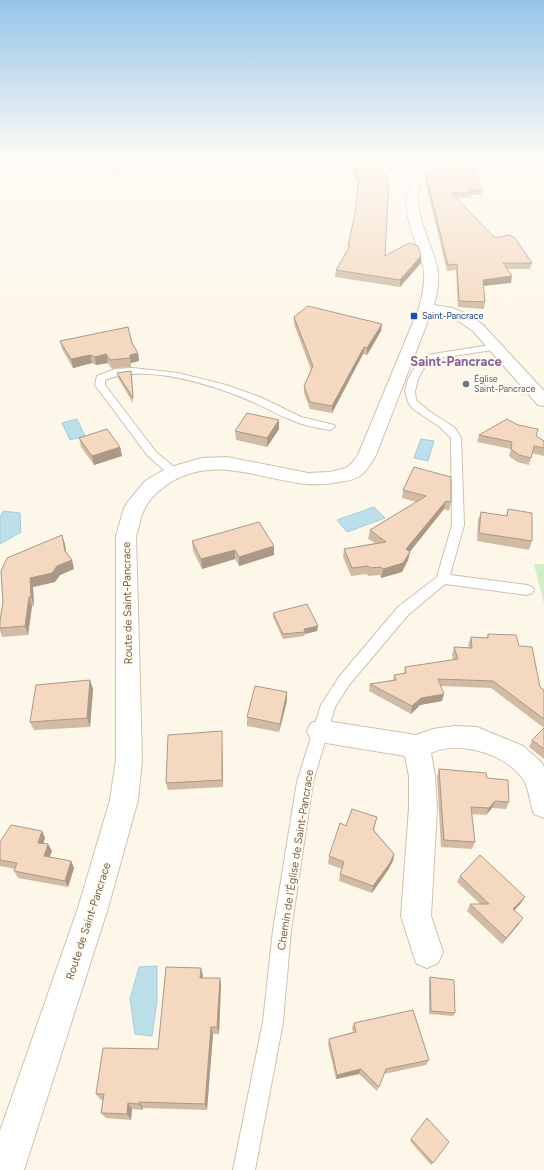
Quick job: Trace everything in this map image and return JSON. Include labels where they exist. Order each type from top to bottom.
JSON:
[{"type":"street","name":"Route de Saint-Pancrace","points":[[5,1170],[93,908],[124,800],[129,760],[126,536],[134,508],[152,485],[174,472],[202,464],[227,463],[308,480],[330,478],[352,472],[360,467],[367,455],[426,308],[430,290],[431,271],[415,214]]},
{"type":"street","points":[[426,308],[447,311],[462,317],[478,328],[544,401]]},
{"type":"street","points":[[320,731],[417,747],[433,740],[454,737],[477,738],[514,754],[532,770],[541,788],[544,805]]},
{"type":"street","points":[[417,747],[422,776],[423,808],[416,916],[427,952]]},
{"type":"lane","points":[[496,347],[430,357],[419,367],[412,382],[411,398],[418,409],[451,428],[456,438],[458,525],[443,579],[527,590]]},
{"type":"lane","points":[[174,472],[152,454],[100,385],[100,378],[119,372],[159,372],[234,392],[258,400],[298,419],[330,427]]},
{"type":"lane","name":"Chemin de l'Église de Saint-Pancrace","points":[[244,1170],[273,1022],[282,930],[305,782],[328,705],[344,681],[403,611],[443,579]]},
{"type":"green space","points":[[534,564],[544,564],[544,604]]},
{"type":"water","points":[[77,419],[85,436],[70,440],[62,423]]},
{"type":"water","points":[[421,439],[434,441],[428,461],[414,458]]},
{"type":"water","points":[[374,507],[385,518],[347,532],[337,520]]},
{"type":"water","points":[[3,511],[20,513],[21,532],[0,544],[0,518]]},
{"type":"water","points":[[157,966],[157,1001],[152,1036],[135,1034],[130,999],[139,967]]},
{"type":"building","points":[[355,214],[387,214],[385,256],[409,243],[418,246],[421,256],[400,280],[336,270],[350,246],[348,246]]},
{"type":"building","points":[[435,214],[471,214],[495,238],[509,235],[515,238],[532,263],[503,263],[512,276],[483,280],[485,302],[459,301],[457,264],[448,265]]},
{"type":"building","points":[[308,306],[382,324],[367,348],[364,347],[332,406],[310,402],[304,386],[313,366],[294,317]]},
{"type":"building","points":[[128,327],[132,343],[138,353],[130,355],[130,358],[110,360],[106,354],[95,357],[90,355],[71,359],[60,341]]},
{"type":"building","points":[[131,371],[133,398],[117,373]]},
{"type":"building","points":[[247,413],[279,420],[267,438],[235,431]]},
{"type":"building","points":[[507,419],[518,425],[538,429],[536,436],[544,441],[544,448],[534,446],[531,458],[519,455],[511,449],[512,442],[479,435]]},
{"type":"building","points":[[107,429],[120,447],[92,456],[79,438]]},
{"type":"building","points":[[414,467],[451,477],[451,502],[446,501],[406,549],[410,552],[403,563],[383,569],[381,567],[370,568],[368,566],[352,568],[344,549],[386,542],[370,530],[426,496],[403,490]]},
{"type":"building","points":[[508,509],[532,513],[532,541],[479,533],[481,512],[507,516]]},
{"type":"building","points":[[259,522],[274,546],[239,557],[235,550],[201,559],[192,541]]},
{"type":"building","points":[[62,535],[65,551],[72,560],[57,566],[52,573],[30,578],[31,597],[29,597],[25,626],[0,628],[3,602],[1,571],[7,558]]},
{"type":"building","points":[[307,604],[318,626],[304,629],[305,632],[283,634],[273,613]]},
{"type":"building","points":[[488,634],[516,635],[519,646],[532,647],[540,687],[544,690],[544,719],[493,681],[438,679],[444,694],[421,698],[412,706],[370,684],[396,680],[394,675],[406,673],[405,667],[458,659],[454,647],[472,648],[471,637],[488,638]]},
{"type":"building","points":[[90,680],[87,718],[30,722],[36,685]]},
{"type":"building","points":[[255,686],[287,692],[280,724],[247,717]]},
{"type":"building","points":[[544,728],[544,749],[532,740]]},
{"type":"building","points":[[222,731],[222,780],[166,783],[168,735]]},
{"type":"building","points":[[439,769],[486,773],[487,778],[508,780],[509,802],[495,801],[489,808],[471,807],[475,842],[444,840]]},
{"type":"building","points":[[352,809],[377,817],[373,830],[394,854],[390,863],[373,886],[340,874],[344,862],[329,856],[340,823],[346,826]]},
{"type":"building","points":[[11,825],[42,831],[38,843],[48,844],[44,856],[71,861],[65,881],[14,871],[17,863],[0,860],[0,842]]},
{"type":"building","points":[[480,855],[525,897],[513,909],[523,918],[506,938],[470,904],[489,904],[460,876]]},
{"type":"building","points":[[166,967],[201,968],[200,978],[220,978],[217,1027],[211,1027],[205,1104],[139,1102],[139,1104],[128,1103],[127,1114],[101,1113],[104,1094],[96,1094],[103,1048],[158,1049]]},
{"type":"building","points":[[430,977],[454,980],[455,1013],[431,1011]]},
{"type":"building","points":[[413,1010],[429,1060],[386,1069],[379,1087],[361,1069],[337,1075],[329,1039],[356,1032],[354,1023]]},
{"type":"building","points":[[427,1118],[449,1142],[433,1163],[411,1139]]},
{"type":"place","name":"Saint-Pancrace","points":[[414,316]]},
{"type":"place","name":"Église Saint-Pancrace","points":[[466,384]]},
{"type":"district","name":"Saint-Pancrace","points":[[456,361]]}]
